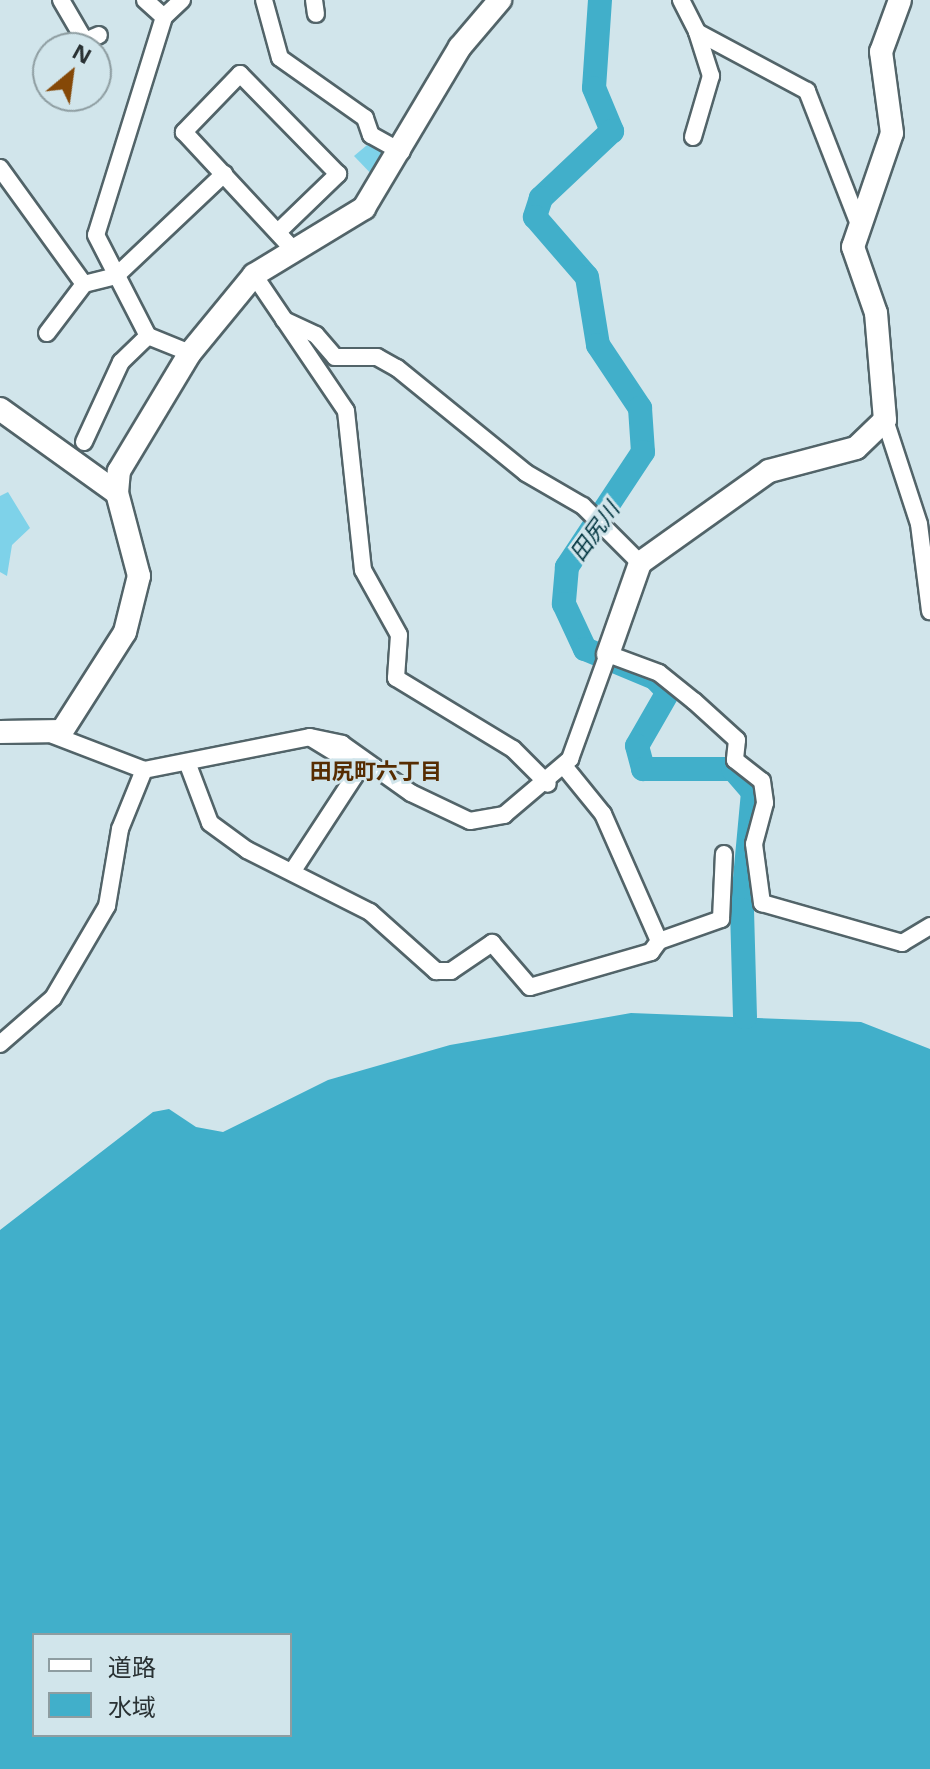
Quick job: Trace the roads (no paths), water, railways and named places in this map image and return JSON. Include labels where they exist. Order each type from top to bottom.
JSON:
[{"type":"street","points":[[61,0],[80,32]]},
{"type":"street","points":[[145,0],[164,17]]},
{"type":"street","points":[[182,0],[164,17],[96,235],[148,336],[190,353]]},
{"type":"street","points":[[264,0],[288,66],[402,152]]},
{"type":"street","points":[[286,238],[364,208],[402,152],[460,47],[500,0]]},
{"type":"street","points":[[681,0],[697,32],[711,76],[693,137]]},
{"type":"street","points":[[900,0],[881,52],[892,133],[857,219],[853,247],[876,313],[885,420],[919,524],[930,611]]},
{"type":"street","points":[[697,32],[807,91],[857,219]]},
{"type":"street","points":[[53,735],[68,724],[136,604],[139,576],[117,493],[129,446],[190,353],[286,238],[338,174],[240,74],[184,132],[286,238]]},
{"type":"street","points":[[0,168],[84,284]]},
{"type":"street","points":[[47,333],[84,284],[116,276],[224,174]]},
{"type":"street","points":[[254,275],[346,411],[363,570],[399,635],[396,678],[513,749],[548,784]]},
{"type":"street","points":[[284,320],[316,335],[335,357],[377,357],[397,368],[526,473],[583,506],[640,563]]},
{"type":"street","points":[[84,442],[121,362],[148,336]]},
{"type":"street","points":[[0,409],[117,493]]},
{"type":"street","points":[[0,732],[53,735],[144,770],[310,737],[342,744],[411,793],[470,821],[504,815],[548,784],[564,766],[606,661],[640,563],[769,471],[856,448],[885,420]]},
{"type":"street","points":[[606,661],[659,673],[737,740],[735,760],[762,781],[765,803],[754,844],[762,903],[902,943],[930,926]]},
{"type":"street","points":[[292,872],[360,768],[310,737]]},
{"type":"street","points":[[187,762],[210,823],[292,872],[370,912],[436,971],[451,971],[492,943],[530,987],[651,952],[659,941],[721,919],[724,854]]},
{"type":"street","points":[[564,766],[603,814],[659,941]]},
{"type":"street","points":[[0,1044],[53,998],[107,906],[120,829],[144,770]]},
{"type":"water","points":[[631,1013],[861,1022],[930,1049],[930,1769],[0,1769],[0,1230],[153,1112],[169,1109],[196,1127],[223,1132],[328,1080],[450,1045]]},
{"type":"waterway","name":"田尻川","points":[[600,0],[594,88],[612,131],[541,198],[535,217],[587,277],[598,345],[640,408],[643,452],[567,567],[564,604],[585,649],[655,678],[668,692],[637,746],[643,769],[733,769],[753,792],[742,910],[745,1017]]},
{"type":"district","name":"田尻町六丁目","points":[[376,771]]}]
